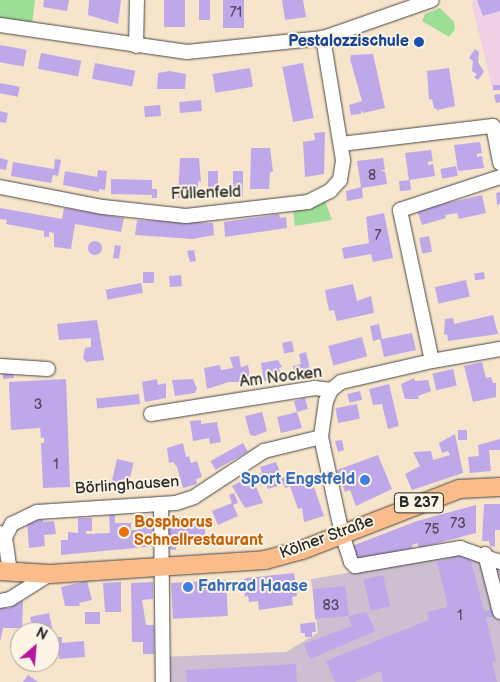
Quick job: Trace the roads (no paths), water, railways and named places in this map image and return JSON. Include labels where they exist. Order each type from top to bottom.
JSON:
[{"type":"main road","name":"Kölner Straße","points":[[5,571],[50,574],[265,560],[342,534],[459,489],[500,487]]},
{"type":"street","points":[[136,46],[138,0]]},
{"type":"street","points":[[0,25],[187,52],[323,38],[432,0]]},
{"type":"street","name":"Füllenfeld","points":[[0,187],[103,207],[186,216],[308,202],[330,191],[340,180],[343,160],[323,38]]},
{"type":"street","points":[[341,144],[493,126],[500,163]]},
{"type":"street","points":[[432,360],[400,210],[500,177]]},
{"type":"street","name":"Am Nocken","points":[[151,414],[315,388],[331,390],[358,377],[432,360],[500,349]]},
{"type":"street","points":[[0,366],[48,369]]},
{"type":"street","points":[[331,390],[322,413],[321,437],[342,534],[351,562],[355,566],[460,548],[485,554],[500,562]]},
{"type":"street","name":"Börlinghausen","points":[[2,535],[12,524],[36,512],[56,509],[161,504],[194,497],[264,451],[321,437]]},
{"type":"street","points":[[161,504],[164,682]]},
{"type":"street","points":[[2,535],[5,571]]},
{"type":"street","points":[[485,554],[500,612]]},
{"type":"street","points":[[0,601],[10,599],[50,574]]},
{"type":"place","name":"Pestalozzischule","points":[[419,42]]},
{"type":"place","name":"Sport Engstfeld","points":[[365,480]]},
{"type":"place","name":"Bosphorus Schnellrestaurant","points":[[124,532]]},
{"type":"place","name":"Fahrrad Haase","points":[[188,587]]}]
